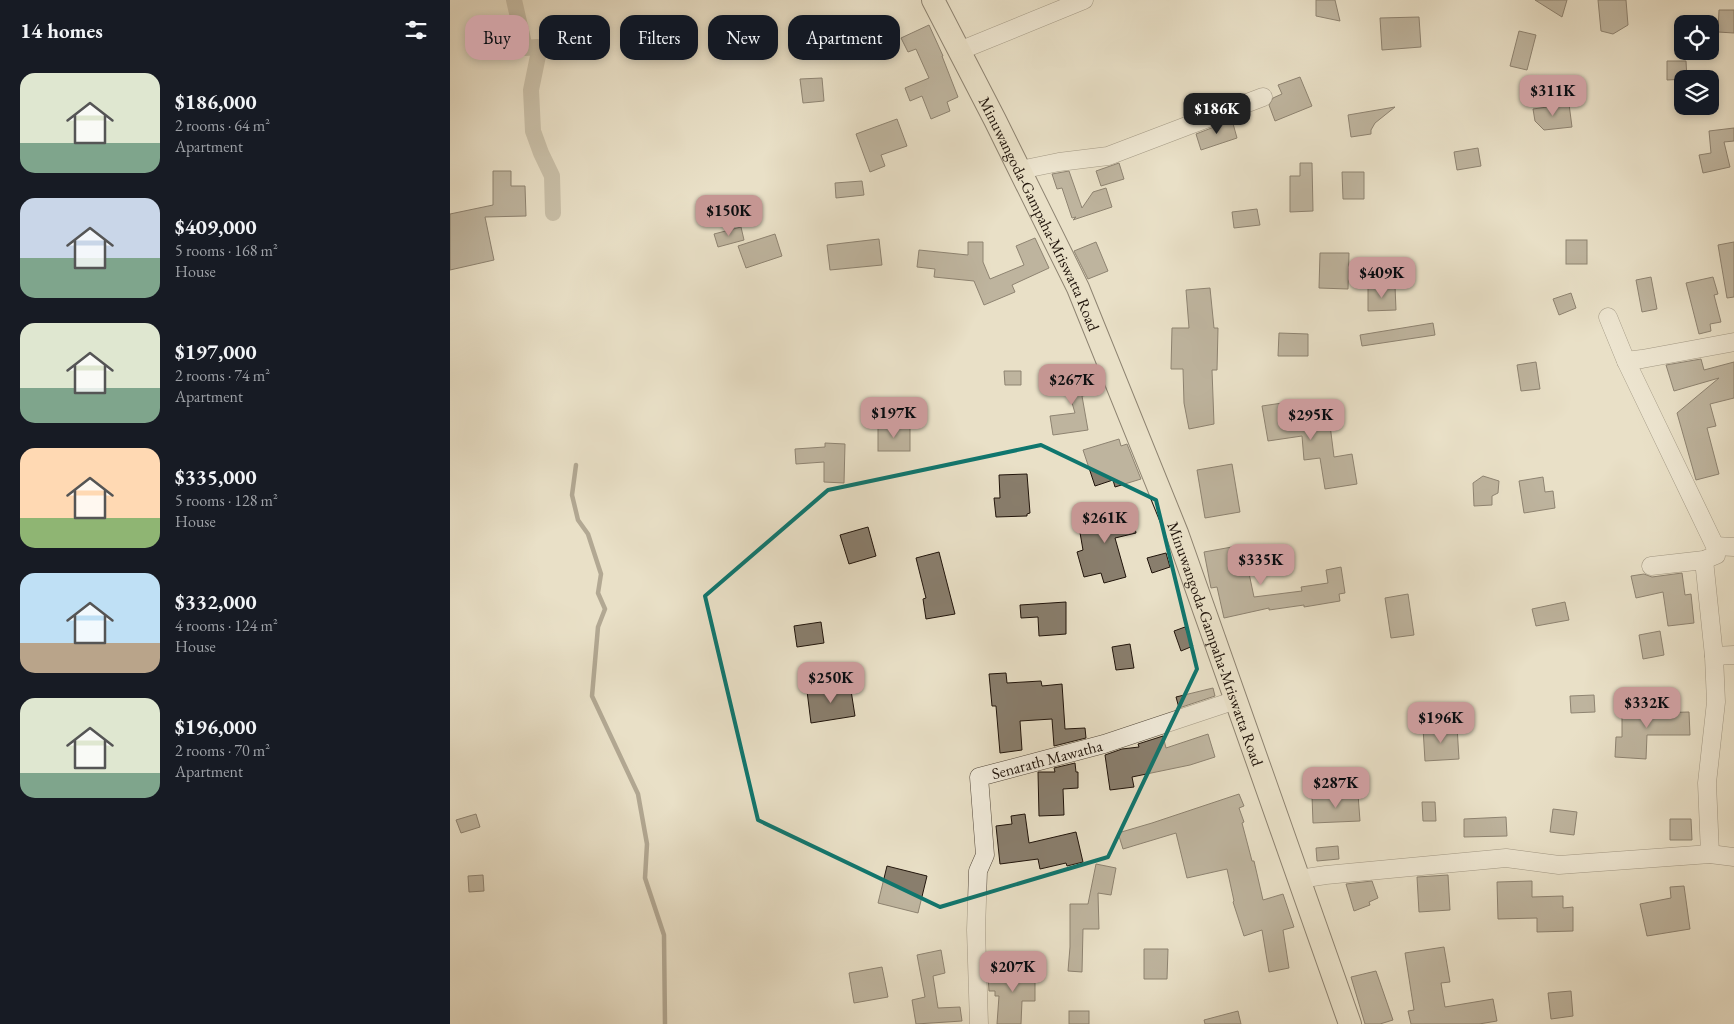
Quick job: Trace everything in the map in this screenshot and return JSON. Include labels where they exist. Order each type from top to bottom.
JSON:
[{"type":"main road","name":"Minuwangoda-Gampaha-Mriswatta Road","points":[[933,0],[1078,288],[1177,533],[1350,1024]]},
{"type":"street","points":[[959,51],[1084,0]]},
{"type":"street","points":[[1020,170],[1059,162],[1108,156],[1263,97]]},
{"type":"street","points":[[1608,317],[1626,361],[1715,546],[1716,555],[1704,560],[1650,566]]},
{"type":"street","points":[[1626,361],[1734,342]]},
{"type":"street","points":[[1715,546],[1734,548]]},
{"type":"street","points":[[1704,560],[1714,656],[1716,702],[1706,782],[1710,854]]},
{"type":"street","points":[[1714,656],[1734,655]]},
{"type":"street","name":"Senarath Mawatha","points":[[979,1024],[976,930],[978,871],[985,854],[979,777],[1104,744],[1236,700]]},
{"type":"street","points":[[1299,880],[1326,875],[1506,858],[1559,865],[1710,854],[1734,857]]},
{"type":"highlighted area","points":[[1041,445],[1156,500],[1197,669],[1108,857],[940,907],[758,820],[705,596],[828,490]]},
{"type":"building","points":[[1316,0],[1335,0],[1340,21],[1316,16]]},
{"type":"building","points":[[1535,0],[1567,0],[1562,17]]},
{"type":"building","points":[[1598,0],[1626,0],[1628,25],[1613,34],[1601,31]]},
{"type":"building","points":[[1719,10],[1734,10],[1734,33],[1719,32]]},
{"type":"building","points":[[1419,17],[1421,47],[1382,50],[1380,18]]},
{"type":"building","points":[[929,25],[958,97],[947,102],[950,111],[931,119],[922,96],[910,101],[905,88],[929,78],[916,49],[908,52],[901,38]]},
{"type":"building","points":[[1519,31],[1536,35],[1527,70],[1510,66]]},
{"type":"building","points":[[1667,61],[1686,61],[1686,70],[1674,70],[1674,80],[1667,80]]},
{"type":"building","points":[[1300,77],[1312,106],[1275,121],[1269,105],[1273,98],[1282,94],[1278,85]]},
{"type":"building","points":[[822,78],[824,101],[803,103],[800,79]]},
{"type":"building","points":[[1569,104],[1572,127],[1544,130],[1535,121],[1533,109]]},
{"type":"building","points":[[1395,107],[1375,123],[1371,134],[1351,137],[1348,115]]},
{"type":"building","points":[[897,119],[907,146],[881,155],[885,166],[870,172],[856,134]]},
{"type":"building","points":[[1232,120],[1237,138],[1201,150],[1196,134]]},
{"type":"building","points":[[1734,128],[1734,141],[1724,142],[1730,167],[1703,173],[1699,155],[1711,153],[1709,131]]},
{"type":"building","points":[[1478,148],[1481,166],[1457,170],[1454,152]]},
{"type":"building","points":[[1119,163],[1124,179],[1101,186],[1096,171]]},
{"type":"building","points":[[1300,163],[1312,163],[1313,211],[1290,212],[1290,176],[1300,176]]},
{"type":"building","points":[[493,171],[511,171],[511,186],[525,186],[526,216],[485,217],[494,260],[450,270],[450,214],[493,205]]},
{"type":"building","points":[[1069,171],[1082,208],[1093,192],[1106,188],[1112,207],[1073,220],[1076,217],[1072,218],[1062,188],[1057,189],[1052,174]]},
{"type":"building","points":[[1342,172],[1364,172],[1364,199],[1343,199]]},
{"type":"building","points":[[862,181],[864,195],[836,198],[835,183]]},
{"type":"building","points":[[1257,209],[1260,225],[1234,228],[1232,212]]},
{"type":"building","points":[[741,227],[744,240],[718,247],[714,234]]},
{"type":"building","points":[[775,234],[782,256],[746,268],[738,246]]},
{"type":"building","points":[[1035,238],[1049,268],[1012,285],[1015,292],[984,305],[974,281],[934,277],[935,269],[917,267],[919,250],[968,255],[968,242],[983,242],[983,262],[990,279],[1024,265],[1016,246]]},
{"type":"building","points":[[879,239],[882,265],[830,270],[827,245]]},
{"type":"building","points":[[1566,240],[1587,240],[1587,264],[1566,264]]},
{"type":"building","points":[[1096,242],[1108,271],[1088,279],[1074,251]]},
{"type":"building","points":[[1734,242],[1734,297],[1727,298],[1718,245]]},
{"type":"building","points":[[1320,253],[1349,253],[1348,289],[1319,288]]},
{"type":"building","points":[[1651,277],[1657,309],[1642,312],[1636,280]]},
{"type":"building","points":[[1713,277],[1718,294],[1714,295],[1721,322],[1710,324],[1711,331],[1699,334],[1686,283]]},
{"type":"building","points":[[1395,286],[1396,310],[1368,311],[1368,287]]},
{"type":"building","points":[[1210,288],[1214,328],[1218,328],[1217,370],[1212,370],[1214,424],[1189,429],[1184,403],[1183,369],[1171,369],[1172,328],[1189,328],[1186,290]]},
{"type":"building","points":[[1571,293],[1576,308],[1559,315],[1553,299]]},
{"type":"building","points":[[1433,323],[1435,335],[1362,346],[1360,335]]},
{"type":"building","points":[[1279,333],[1308,334],[1308,356],[1278,356]]},
{"type":"building","points":[[1701,359],[1704,370],[1734,362],[1734,398],[1710,404],[1716,426],[1707,428],[1719,474],[1696,480],[1677,413],[1719,378],[1674,391],[1666,365]]},
{"type":"building","points":[[1536,362],[1540,389],[1521,391],[1517,365]]},
{"type":"building","points":[[1079,367],[1088,395],[1082,396],[1088,430],[1053,435],[1050,416],[1075,413],[1063,372]]},
{"type":"building","points":[[1004,371],[1021,371],[1021,385],[1005,385]]},
{"type":"building","points":[[1289,402],[1300,411],[1310,410],[1329,417],[1334,457],[1352,454],[1357,484],[1325,489],[1320,458],[1304,460],[1302,436],[1268,441],[1262,406]]},
{"type":"building","points":[[878,428],[910,428],[910,451],[878,451]]},
{"type":"building","points":[[1119,439],[1121,446],[1127,444],[1141,479],[1115,487],[1113,480],[1095,486],[1083,450]]},
{"type":"building","points":[[825,443],[845,444],[844,483],[824,482],[824,462],[796,464],[795,449],[825,447]]},
{"type":"building","points":[[1232,464],[1240,512],[1205,518],[1197,470]]},
{"type":"building","points":[[1027,474],[1030,513],[1027,516],[996,517],[994,498],[1000,498],[999,475]]},
{"type":"building","points":[[1483,476],[1499,481],[1498,493],[1492,496],[1492,505],[1474,506],[1473,483]]},
{"type":"building","points":[[1543,477],[1545,492],[1553,491],[1555,508],[1524,513],[1519,481]]},
{"type":"building","points":[[1131,508],[1136,533],[1115,538],[1126,577],[1104,583],[1101,573],[1084,577],[1077,552],[1083,550],[1079,527],[1086,525],[1084,518]]},
{"type":"building","points":[[868,527],[876,556],[849,564],[840,535]]},
{"type":"building","points":[[1243,545],[1254,597],[1302,591],[1301,587],[1328,583],[1326,570],[1341,567],[1345,593],[1339,594],[1340,601],[1304,607],[1304,605],[1269,610],[1269,608],[1224,618],[1217,587],[1211,588],[1204,552]]},
{"type":"building","points":[[939,552],[955,614],[926,619],[923,599],[926,598],[916,558]]},
{"type":"building","points":[[1166,553],[1170,567],[1152,573],[1147,558]]},
{"type":"building","points":[[1682,573],[1685,595],[1691,594],[1694,623],[1668,626],[1663,592],[1636,598],[1631,576],[1644,574],[1652,577]]},
{"type":"building","points":[[1408,594],[1414,635],[1391,638],[1385,598]]},
{"type":"building","points":[[1066,602],[1066,634],[1039,636],[1038,617],[1021,618],[1020,605]]},
{"type":"building","points":[[1565,602],[1569,620],[1536,626],[1532,609]]},
{"type":"building","points":[[821,622],[824,643],[797,647],[794,626]]},
{"type":"building","points":[[1185,627],[1193,646],[1181,651],[1174,631]]},
{"type":"building","points":[[1660,631],[1664,655],[1643,659],[1639,635]]},
{"type":"building","points":[[1130,644],[1134,668],[1116,670],[1112,647]]},
{"type":"building","points":[[1006,673],[1007,683],[1041,681],[1042,686],[1062,684],[1065,729],[1085,728],[1086,738],[1054,746],[1052,719],[1020,721],[1022,750],[1000,753],[996,706],[992,706],[989,674]]},
{"type":"building","points":[[850,684],[855,716],[811,723],[807,691]]},
{"type":"building","points":[[1213,688],[1215,696],[1179,708],[1176,697]]},
{"type":"building","points":[[1594,695],[1595,712],[1571,713],[1570,696]]},
{"type":"building","points":[[1622,707],[1653,707],[1653,713],[1689,712],[1690,735],[1647,735],[1646,759],[1615,757],[1616,737],[1622,737]]},
{"type":"building","points":[[1457,726],[1459,759],[1425,761],[1423,728]]},
{"type":"building","points":[[1208,734],[1215,757],[1190,765],[1132,777],[1134,787],[1110,790],[1105,755],[1122,749],[1139,747],[1138,744],[1163,736],[1166,748]]},
{"type":"building","points":[[1075,763],[1076,772],[1078,772],[1078,788],[1063,789],[1064,815],[1039,816],[1038,772],[1055,772],[1054,768]]},
{"type":"building","points":[[1239,794],[1244,806],[1239,808],[1244,822],[1242,823],[1252,861],[1254,861],[1263,900],[1283,894],[1294,927],[1283,930],[1289,968],[1269,972],[1262,930],[1244,936],[1233,902],[1227,869],[1187,878],[1176,833],[1123,849],[1118,833]]},
{"type":"building","points":[[1358,794],[1360,821],[1313,823],[1312,796]]},
{"type":"building","points":[[1422,802],[1435,802],[1436,821],[1423,821]]},
{"type":"building","points":[[1553,809],[1577,812],[1574,835],[1550,832]]},
{"type":"building","points":[[476,814],[480,827],[461,833],[456,820]]},
{"type":"building","points":[[1025,814],[1029,843],[1076,832],[1083,862],[1067,866],[1066,863],[1040,869],[1038,859],[1000,864],[996,826],[1012,824],[1011,816]]},
{"type":"building","points":[[1506,817],[1507,836],[1464,837],[1464,819]]},
{"type":"building","points":[[1670,819],[1691,819],[1692,840],[1670,840]]},
{"type":"building","points":[[1338,846],[1339,859],[1317,861],[1316,848]]},
{"type":"building","points":[[1096,864],[1116,868],[1111,895],[1098,893],[1099,929],[1083,929],[1082,972],[1068,971],[1070,904],[1088,904]]},
{"type":"building","points":[[887,866],[927,876],[918,913],[878,903]]},
{"type":"building","points":[[483,875],[484,891],[469,892],[468,876]]},
{"type":"building","points":[[1448,875],[1450,910],[1419,912],[1417,877]]},
{"type":"building","points":[[1372,881],[1378,898],[1369,902],[1370,905],[1354,911],[1346,884]]},
{"type":"building","points":[[1532,881],[1532,897],[1563,896],[1563,908],[1573,907],[1573,931],[1537,932],[1537,918],[1498,919],[1497,882]]},
{"type":"building","points":[[1684,886],[1690,929],[1647,936],[1640,904],[1671,898],[1670,887]]},
{"type":"building","points":[[1444,947],[1450,982],[1441,983],[1445,1007],[1493,999],[1497,1021],[1479,1024],[1411,1024],[1408,1011],[1414,1010],[1405,953]]},
{"type":"building","points":[[1144,949],[1168,949],[1167,979],[1144,979]]},
{"type":"building","points":[[941,950],[945,973],[933,976],[938,1008],[960,1007],[962,1021],[916,1024],[912,1000],[925,997],[917,955]]},
{"type":"building","points":[[1012,966],[1035,966],[1035,1001],[1022,1001],[1021,1024],[997,1024],[999,996],[995,996],[995,991],[989,991],[988,976],[1012,975]]},
{"type":"building","points":[[882,967],[888,997],[854,1003],[849,973]]},
{"type":"building","points":[[1376,971],[1393,1020],[1380,1024],[1365,1024],[1351,977]]},
{"type":"building","points":[[1571,991],[1573,1016],[1551,1019],[1548,993]]},
{"type":"building","points":[[1069,1011],[1089,1011],[1089,1024],[1069,1024]]},
{"type":"building","points":[[1238,1011],[1241,1024],[1205,1024],[1204,1020]]},
{"type":"waterway","points":[[514,0],[525,48],[537,47],[539,51],[531,90],[533,131],[552,176],[553,213]]},
{"type":"waterway","points":[[576,465],[572,495],[578,520],[588,534],[601,574],[598,593],[605,609],[598,627],[592,696],[638,794],[647,844],[645,878],[664,935],[665,1024]]}]
